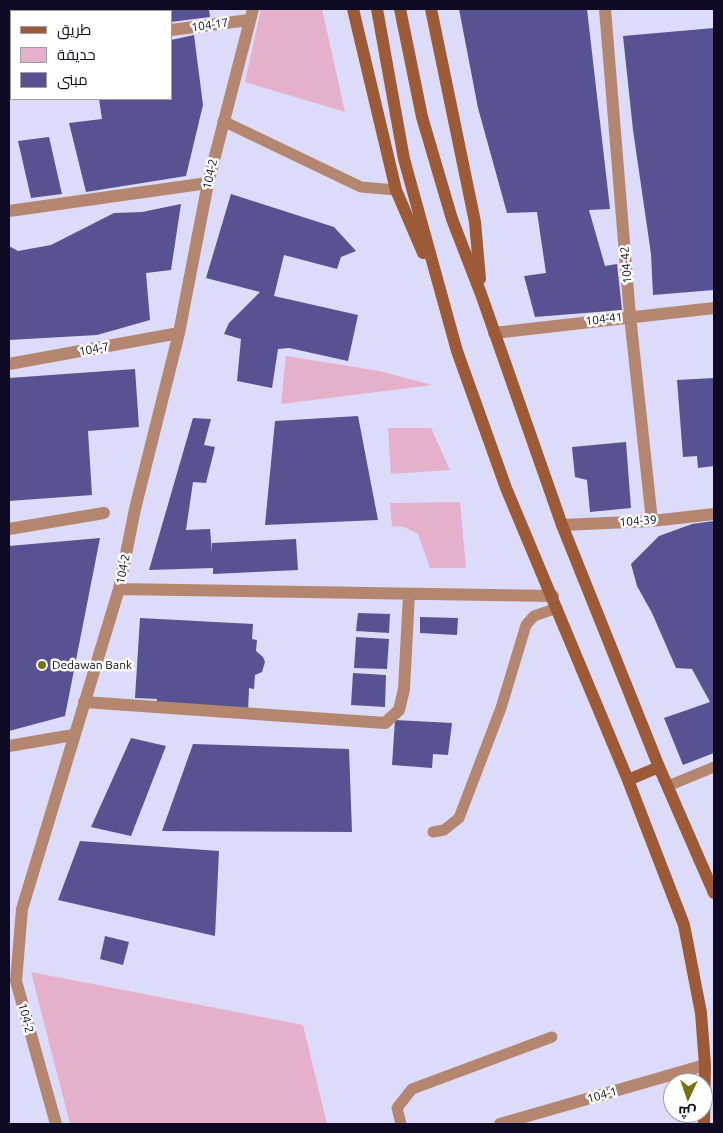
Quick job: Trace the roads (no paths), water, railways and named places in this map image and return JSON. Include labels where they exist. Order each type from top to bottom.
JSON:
[{"type":"main road","points":[[353,9],[396,190],[441,297]]},
{"type":"main road","points":[[377,9],[404,160],[457,351],[506,488],[628,780],[684,925],[701,1013],[705,1065],[704,1124]]},
{"type":"main road","points":[[400,9],[422,117],[452,219],[481,294],[562,525],[668,786],[714,893]]},
{"type":"main road","points":[[430,9],[475,222],[481,294]]},
{"type":"main road","points":[[628,780],[660,766]]},
{"type":"street","name":"104-42","points":[[605,9],[630,316],[652,521]]},
{"type":"street","name":"104-17","points":[[172,30],[251,14]]},
{"type":"street","name":"104-2","points":[[56,1124],[16,981],[22,908],[73,736],[120,589],[135,509],[179,334],[208,183],[251,14]]},
{"type":"street","points":[[9,211],[208,183]]},
{"type":"street","name":"104-41","points":[[494,332],[714,308]]},
{"type":"street","name":"104-7","points":[[9,364],[179,334]]},
{"type":"street","points":[[9,529],[104,513]]},
{"type":"street","name":"104-39","points":[[562,525],[652,521],[714,514]]},
{"type":"street","points":[[120,589],[409,594],[555,602]]},
{"type":"street","points":[[84,702],[385,723],[399,710],[404,689],[409,594]]},
{"type":"street","points":[[9,746],[73,736]]},
{"type":"street","name":"104-1","points":[[500,1124],[705,1065]]},
{"type":"lane","points":[[223,121],[361,187],[396,190]]},
{"type":"lane","points":[[432,832],[444,830],[459,818],[501,708],[526,625],[534,616],[555,602]]},
{"type":"lane","points":[[668,786],[714,767]]},
{"type":"lane","points":[[401,1124],[397,1108],[412,1089],[552,1037]]},
{"type":"place","name":"Dedawan Bank","points":[[42,665]]}]
